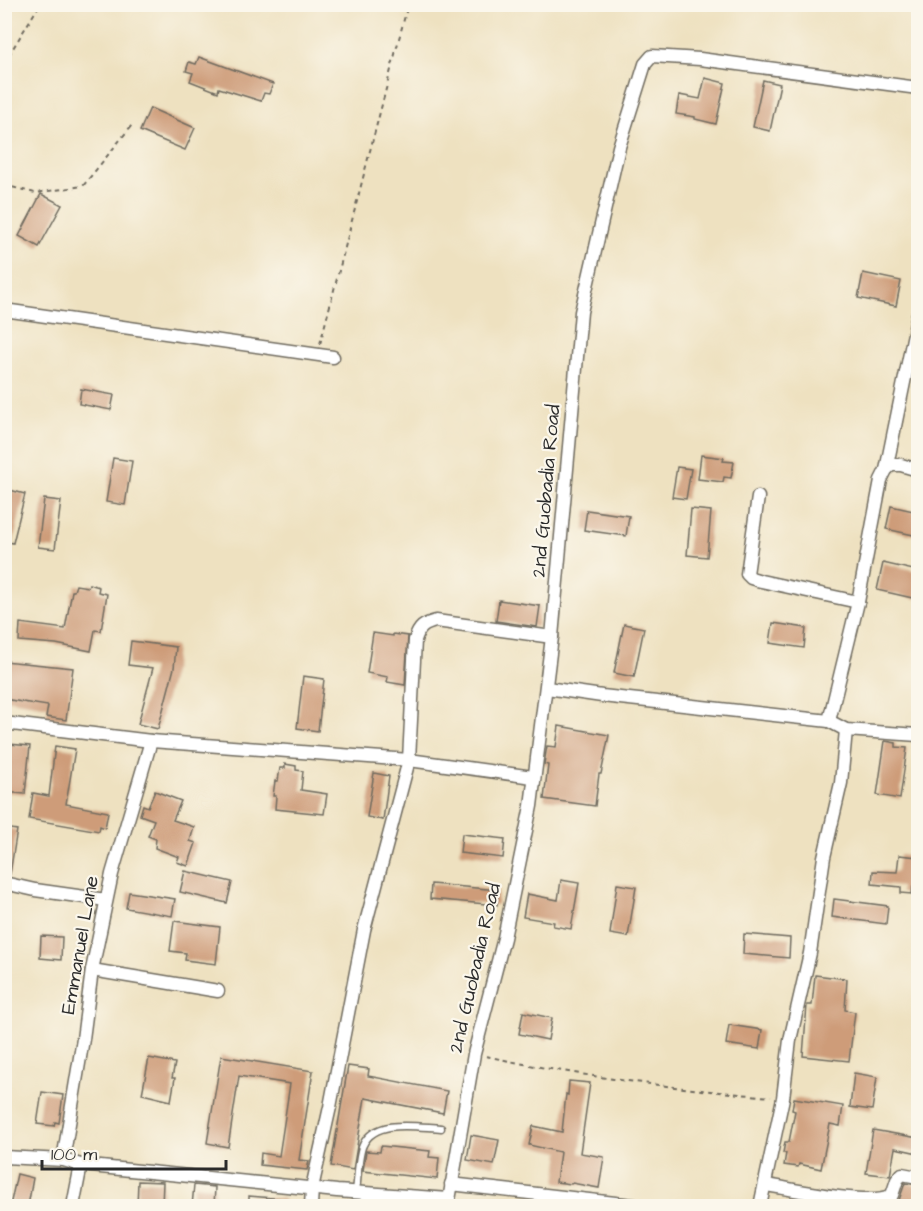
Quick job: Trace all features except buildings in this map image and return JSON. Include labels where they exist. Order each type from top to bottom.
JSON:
[{"type":"street","name":"2nd Guobadia Road","points":[[449,1203],[474,1054],[504,938],[531,806],[552,637],[580,312],[619,147],[648,59],[652,56],[700,59],[918,88]]},
{"type":"street","points":[[4,310],[333,357]]},
{"type":"street","points":[[829,721],[858,602],[881,480],[886,470],[918,314]]},
{"type":"street","points":[[886,470],[891,465],[918,470]]},
{"type":"street","points":[[758,497],[747,574],[761,581],[858,602]]},
{"type":"street","points":[[311,1206],[312,1188],[364,930],[409,760],[415,640],[418,630],[424,624],[436,621],[552,637]]},
{"type":"street","points":[[546,688],[829,721],[846,730],[918,735]]},
{"type":"street","points":[[4,723],[152,741],[409,760],[533,777]]},
{"type":"street","points":[[760,1206],[783,1098],[790,1040],[810,953],[824,857],[841,783],[846,730]]},
{"type":"street","name":"Emmanuel Lane","points":[[63,1160],[92,970],[106,900],[152,741]]},
{"type":"street","points":[[4,883],[35,890],[106,900]]},
{"type":"street","points":[[92,970],[218,991]]},
{"type":"street","points":[[4,1157],[63,1160],[81,1165],[356,1191],[449,1203]]},
{"type":"street","points":[[73,1206],[81,1165]]},
{"type":"street","points":[[766,1185],[853,1198],[887,1198],[892,1195],[897,1180],[902,1174],[918,1177]]},
{"type":"street","points":[[451,1184],[640,1206]]},
{"type":"lane","points":[[356,1191],[363,1145],[373,1132],[388,1127],[441,1128]]},
{"type":"path","points":[[4,63],[40,4]]},
{"type":"path","points":[[317,355],[408,4]]},
{"type":"path","points":[[4,185],[35,193],[83,186],[132,125]]},
{"type":"path","points":[[474,1054],[552,1071],[707,1091],[783,1098]]}]
